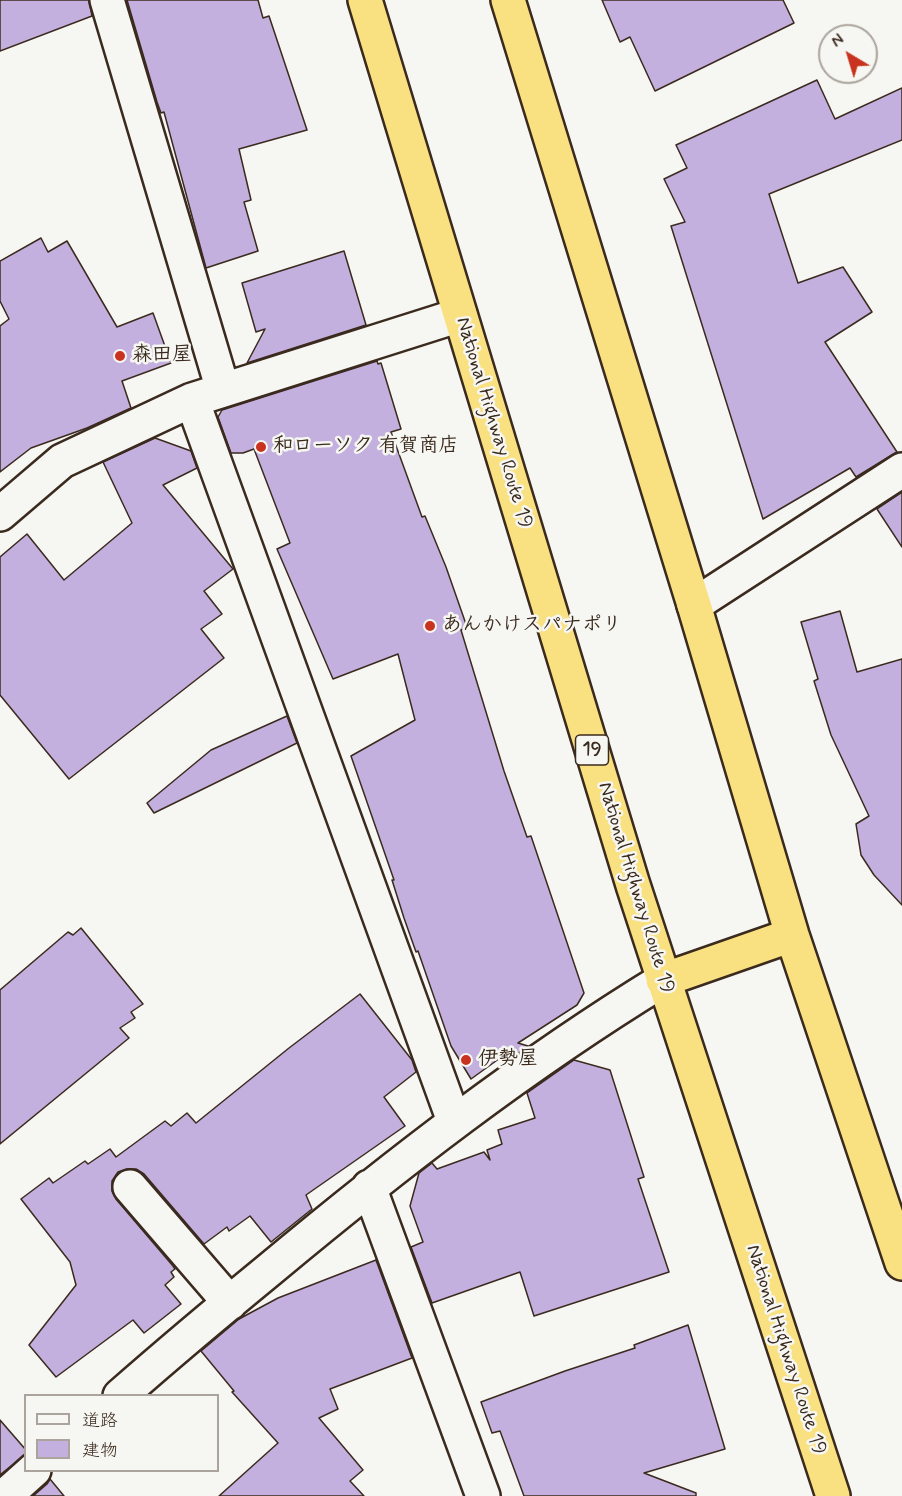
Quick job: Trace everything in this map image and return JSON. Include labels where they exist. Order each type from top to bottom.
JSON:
[{"type":"highway","name":"National Highway Route 19","points":[[365,0],[663,980],[833,1496]]},
{"type":"highway","points":[[508,0],[694,605],[792,935],[899,1245]]},
{"type":"highway","points":[[663,980],[792,935]]},
{"type":"street","points":[[107,0],[223,390]]},
{"type":"street","points":[[0,514],[62,461],[192,400],[460,315]]},
{"type":"street","points":[[192,400],[454,1121]]},
{"type":"street","points":[[694,605],[902,470]]},
{"type":"street","points":[[121,1394],[369,1187],[454,1121],[603,1017],[663,980]]},
{"type":"street","points":[[130,1187],[230,1303]]},
{"type":"street","points":[[369,1187],[483,1496]]},
{"type":"street","points":[[5,1496],[32,1472]]},
{"type":"building","points":[[0,0],[89,0],[92,16],[0,51]]},
{"type":"building","points":[[127,0],[258,0],[263,18],[269,16],[307,130],[239,149],[251,200],[244,202],[258,251],[206,268],[164,112],[161,113],[157,102]]},
{"type":"building","points":[[602,0],[783,0],[794,23],[655,91],[630,37],[620,42]]},
{"type":"building","points":[[817,80],[835,119],[902,88],[902,140],[769,194],[798,283],[843,267],[872,312],[825,342],[897,452],[856,477],[850,468],[763,519],[671,226],[685,222],[664,179],[687,168],[676,145]]},
{"type":"building","points":[[41,238],[48,252],[67,241],[117,327],[153,313],[171,363],[122,381],[131,408],[87,428],[31,448],[0,472],[0,326],[9,319],[0,301],[0,261]]},
{"type":"building","points":[[344,251],[366,325],[247,363],[265,329],[256,332],[242,283]]},
{"type":"building","points":[[377,361],[378,364],[381,363],[401,429],[391,432],[422,517],[425,516],[446,567],[467,627],[461,630],[504,771],[527,837],[531,836],[584,993],[577,1005],[518,1043],[528,1046],[516,1055],[514,1048],[471,1079],[451,1046],[418,951],[416,952],[351,756],[415,720],[398,654],[333,679],[277,549],[290,543],[254,449],[243,453],[231,453],[218,417],[222,410]]},
{"type":"building","points":[[155,438],[191,451],[197,468],[163,485],[233,569],[204,591],[222,614],[201,629],[224,658],[69,779],[0,695],[0,557],[27,534],[64,580],[132,523],[103,462]]},
{"type":"building","points":[[902,492],[902,547],[877,509]]},
{"type":"building","points":[[840,611],[857,672],[902,659],[902,905],[874,875],[861,855],[856,824],[869,816],[831,735],[814,681],[818,679],[801,622]]},
{"type":"building","points":[[287,716],[297,743],[154,813],[147,803],[211,750]]},
{"type":"building","points":[[81,928],[143,1004],[131,1012],[135,1018],[120,1028],[129,1038],[0,1144],[0,990],[68,932],[73,935]]},
{"type":"building","points":[[360,994],[412,1060],[416,1072],[384,1097],[405,1126],[306,1195],[312,1209],[271,1242],[250,1216],[229,1231],[227,1227],[204,1244],[144,1174],[136,1169],[118,1172],[112,1181],[112,1191],[116,1199],[175,1269],[171,1272],[174,1277],[165,1285],[181,1304],[144,1333],[133,1320],[56,1377],[29,1345],[76,1285],[70,1262],[21,1199],[49,1178],[53,1183],[85,1161],[88,1164],[110,1149],[116,1157],[165,1121],[171,1126],[187,1113],[196,1123]]},
{"type":"building","points":[[574,1060],[610,1070],[644,1177],[638,1179],[669,1272],[534,1316],[520,1272],[432,1303],[411,1247],[423,1242],[410,1206],[419,1173],[432,1163],[437,1169],[484,1152],[490,1160],[487,1150],[502,1144],[498,1130],[535,1118],[527,1093]]},
{"type":"building","points":[[376,1260],[412,1358],[330,1389],[338,1409],[319,1418],[363,1470],[350,1481],[364,1496],[219,1496],[278,1443],[232,1392],[234,1391],[201,1351],[239,1319],[278,1298]]},
{"type":"building","points":[[688,1325],[725,1449],[644,1473],[696,1493],[696,1496],[524,1496],[500,1431],[492,1433],[481,1402],[635,1348],[634,1345]]},
{"type":"building","points":[[0,1420],[24,1448],[24,1456],[0,1475]]},
{"type":"building","points":[[50,1479],[64,1496],[33,1496],[47,1484]]},
{"type":"place","name":"森田屋","points":[[120,356]]},
{"type":"place","name":"和ローソク 有賀商店","points":[[261,447]]},
{"type":"place","name":"あんかけスパナポリ","points":[[430,626]]},
{"type":"place","name":"伊勢屋","points":[[466,1060]]}]
